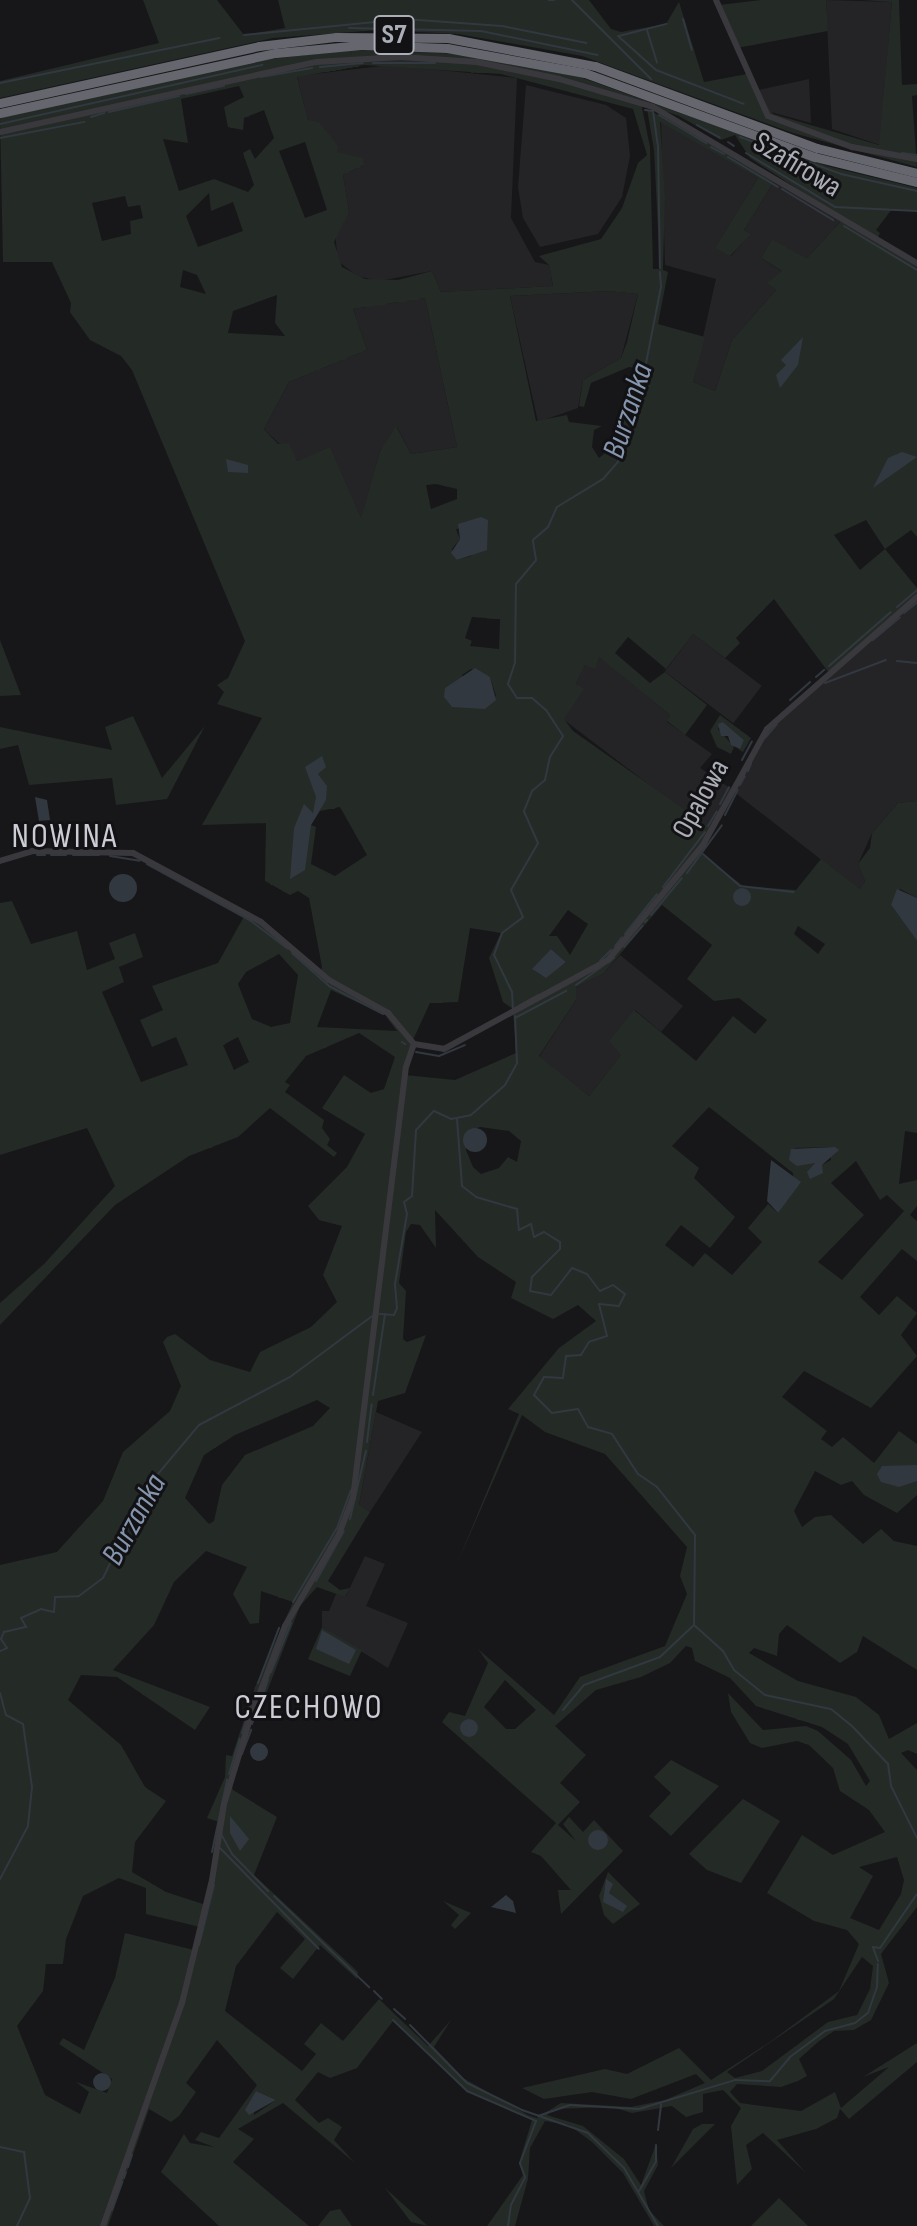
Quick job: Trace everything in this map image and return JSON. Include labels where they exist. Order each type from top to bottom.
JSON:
[{"type":"highway","name":"S7","points":[[0,103],[259,46],[336,37],[422,36],[502,45],[595,66],[817,148],[917,173]]},
{"type":"highway","name":"S7","points":[[0,113],[276,53],[361,45],[447,48],[521,58],[601,78],[815,157],[917,182]]},
{"type":"street","points":[[716,0],[768,116],[844,145],[917,159]]},
{"type":"street","name":"Szafirowa","points":[[0,132],[277,68],[369,58],[499,66],[653,107],[917,263]]},
{"type":"street","name":"Opalowa","points":[[414,1044],[444,1049],[608,960],[703,845],[767,729],[917,597]]},
{"type":"street","points":[[0,861],[25,852],[68,851],[121,851],[146,858],[261,922],[329,980],[388,1013],[414,1044],[406,1067],[353,1498],[339,1534],[285,1626],[249,1722],[224,1804],[212,1880],[182,2003],[103,2226]]},
{"type":"shaded area","points":[[143,0],[217,0],[244,35],[285,28],[278,0],[589,0],[611,29],[621,32],[666,24],[679,2],[704,82],[747,74],[773,114],[879,145],[892,2],[862,0],[899,0],[902,85],[917,84],[917,95],[912,96],[917,167],[793,133],[582,56],[458,34],[379,30],[273,38],[0,98],[0,81],[159,43]]},
{"type":"shaded area","points":[[761,0],[826,0],[828,31],[737,48],[719,5]]},
{"type":"shaded area","points":[[826,0],[892,2],[880,145],[832,129]]},
{"type":"shaded area","points":[[351,50],[466,54],[580,77],[827,166],[917,188],[917,211],[892,209],[876,230],[880,233],[877,239],[917,263],[917,537],[911,530],[885,549],[917,588],[917,597],[829,673],[774,599],[736,638],[740,643],[725,658],[693,634],[666,669],[628,637],[615,653],[650,683],[665,672],[707,705],[685,735],[667,721],[670,715],[599,657],[595,669],[585,665],[576,684],[584,689],[564,719],[573,731],[708,826],[712,831],[699,852],[743,886],[796,890],[821,859],[860,889],[865,881],[858,864],[870,848],[872,833],[898,803],[917,801],[917,898],[900,889],[891,905],[917,941],[917,1133],[905,1131],[899,1184],[917,1180],[917,1206],[910,1215],[917,1221],[917,1261],[902,1249],[860,1297],[879,1315],[897,1296],[917,1313],[901,1335],[917,1356],[871,1408],[804,1371],[782,1397],[827,1431],[821,1439],[832,1447],[843,1437],[874,1463],[899,1431],[917,1444],[917,1495],[897,1513],[864,1495],[852,1481],[841,1485],[815,1471],[794,1511],[802,1527],[815,1517],[831,1515],[863,1544],[881,1529],[894,1541],[917,1546],[917,1670],[863,1636],[857,1652],[840,1663],[787,1625],[779,1634],[777,1656],[754,1648],[749,1653],[798,1681],[856,1697],[879,1715],[889,1739],[917,1723],[917,1754],[908,1750],[901,1753],[917,1770],[917,1907],[881,1954],[889,1983],[871,2020],[854,2030],[834,2031],[818,2042],[799,2059],[807,2076],[798,2081],[781,2087],[737,2084],[730,2092],[740,2103],[801,2111],[835,2092],[841,2108],[889,2067],[863,2077],[917,2043],[917,2062],[849,2119],[840,2109],[837,2118],[816,2129],[777,2140],[806,2173],[763,2133],[746,2145],[752,2169],[737,2185],[731,2126],[741,2108],[723,2090],[703,2094],[703,2112],[686,2117],[672,2106],[632,2113],[612,2107],[554,2109],[547,2115],[583,2126],[624,2159],[641,2185],[656,2144],[658,2165],[644,2191],[649,2210],[664,2226],[654,2226],[623,2173],[592,2142],[569,2125],[545,2121],[530,2148],[528,2179],[515,2226],[487,2226],[523,2175],[519,2163],[532,2120],[467,2091],[393,2021],[357,2068],[330,2078],[318,2072],[295,2100],[319,2123],[328,2118],[342,2127],[334,2140],[355,2163],[283,2103],[238,2129],[254,2139],[233,2162],[309,2226],[219,2226],[161,2172],[184,2134],[190,2143],[214,2147],[195,2140],[201,2132],[219,2138],[257,2085],[217,2040],[186,2083],[196,2092],[179,2116],[171,2122],[149,2109],[108,2226],[0,2226],[0,1565],[57,1552],[103,1501],[123,1452],[170,1411],[181,1386],[163,1342],[167,1337],[175,1334],[210,1360],[250,1372],[260,1352],[311,1327],[337,1302],[323,1275],[342,1226],[319,1220],[308,1206],[347,1167],[365,1134],[322,1108],[344,1075],[371,1093],[384,1089],[395,1057],[359,1033],[306,1056],[285,1082],[290,1085],[285,1092],[324,1120],[322,1128],[330,1139],[327,1145],[337,1153],[334,1157],[270,1108],[238,1137],[189,1156],[115,1205],[0,1325],[0,1303],[44,1264],[115,1186],[87,1128],[0,1155],[0,903],[12,901],[31,944],[77,931],[87,970],[115,959],[109,943],[135,933],[143,957],[119,967],[124,982],[102,992],[141,1082],[188,1065],[176,1037],[152,1047],[140,1020],[163,1010],[152,986],[218,963],[246,913],[321,971],[322,967],[309,898],[298,891],[290,895],[265,881],[266,823],[202,825],[262,718],[217,704],[224,692],[217,685],[228,678],[245,641],[132,370],[121,356],[90,340],[70,312],[71,303],[52,262],[3,262],[0,118],[261,60]],"holes":[[[364,65],[501,74],[633,109],[647,155],[638,163],[622,208],[601,239],[539,256],[549,265],[553,286],[441,292],[432,271],[398,280],[365,279],[342,267],[334,242],[349,212],[343,175],[364,165],[363,158],[337,152],[338,146],[319,122],[308,120],[297,77]],[[239,86],[244,97],[224,107],[228,127],[243,130],[244,118],[264,110],[274,138],[255,159],[250,149],[243,153],[254,185],[248,192],[214,179],[179,191],[163,139],[188,143],[181,99]],[[641,103],[679,116],[721,140],[735,135],[750,158],[843,219],[807,258],[772,240],[761,258],[782,271],[767,283],[776,290],[732,340],[715,391],[693,382],[705,337],[658,324],[668,272],[663,270],[665,197],[660,122],[758,178],[715,248],[730,256],[751,234],[744,230],[776,178],[647,109],[654,150],[660,269],[653,269],[650,147]],[[305,142],[327,210],[305,218],[279,151]],[[209,193],[211,211],[233,202],[243,231],[198,247],[186,216]],[[125,196],[128,207],[140,205],[143,218],[130,221],[131,234],[102,241],[92,203]],[[183,270],[197,275],[206,294],[180,287]],[[610,291],[638,294],[621,358],[583,380],[579,406],[584,407],[591,383],[629,367],[643,369],[634,418],[624,418],[616,443],[599,458],[592,447],[594,430],[602,426],[569,422],[567,415],[536,421],[510,296]],[[277,295],[275,323],[285,336],[228,333],[233,311]],[[425,298],[457,447],[411,454],[396,426],[380,451],[361,518],[330,447],[297,461],[289,443],[278,444],[264,429],[289,382],[367,350],[353,309]],[[426,485],[457,489],[457,499],[431,509]],[[478,519],[471,556],[457,560],[452,549],[460,539],[456,529]],[[866,520],[885,549],[860,570],[834,535]],[[472,617],[500,619],[499,649],[470,646],[472,641],[465,638]],[[471,669],[490,677],[496,696],[469,708],[462,675]],[[340,807],[367,855],[335,876],[311,864],[316,827],[311,825],[320,811]],[[662,905],[712,945],[687,979],[714,1001],[739,998],[767,1020],[755,1034],[733,1016],[696,1061],[634,1010],[609,1041],[621,1055],[589,1096],[539,1056],[576,1000],[576,987],[603,974]],[[568,910],[588,924],[570,955],[557,936],[549,936]],[[798,926],[825,944],[818,954],[794,934]],[[470,928],[501,933],[489,958],[503,1002],[513,1009],[516,1053],[455,1080],[405,1075],[412,1042],[430,1003],[458,1002]],[[551,949],[566,962],[541,975],[534,970]],[[279,954],[298,975],[290,1023],[271,1027],[252,1019],[238,984],[246,972]],[[331,990],[385,1015],[397,1031],[317,1027]],[[238,1037],[249,1062],[234,1070],[223,1045]],[[709,1107],[793,1173],[794,1186],[778,1213],[768,1204],[748,1228],[762,1242],[732,1275],[705,1253],[693,1267],[665,1245],[681,1225],[710,1248],[735,1217],[694,1178],[699,1168],[672,1146]],[[480,1127],[509,1131],[521,1141],[517,1162],[508,1157],[499,1168],[481,1174],[473,1167],[466,1150],[467,1132]],[[831,1147],[831,1160],[822,1165],[822,1172],[810,1170],[815,1163],[800,1162],[795,1148]],[[856,1161],[880,1200],[887,1195],[904,1211],[842,1280],[818,1262],[864,1215],[831,1183]],[[435,1210],[478,1257],[516,1282],[511,1298],[553,1319],[578,1305],[596,1321],[559,1348],[508,1409],[519,1414],[457,1564],[522,1415],[545,1432],[605,1454],[687,1547],[680,1576],[687,1594],[665,1646],[580,1677],[554,1715],[478,1649],[488,1663],[465,1716],[449,1712],[442,1722],[556,1823],[531,1852],[541,1856],[571,1890],[558,1890],[561,1914],[623,1851],[594,1820],[583,1832],[569,1817],[563,1824],[576,1841],[558,1825],[580,1802],[560,1783],[586,1755],[555,1726],[596,1690],[641,1677],[670,1663],[686,1646],[692,1648],[695,1661],[730,1678],[756,1706],[822,1727],[848,1744],[870,1781],[866,1786],[851,1760],[818,1731],[806,1726],[763,1730],[728,1693],[731,1712],[750,1743],[762,1748],[797,1741],[809,1745],[833,1768],[840,1791],[869,1810],[885,1832],[833,1855],[802,1835],[767,1893],[814,1921],[847,1930],[859,1944],[839,1991],[770,2042],[711,2080],[679,2048],[627,2074],[605,2069],[522,2088],[544,2099],[592,2092],[631,2099],[696,2074],[705,2083],[665,2100],[631,2107],[561,2103],[537,2118],[528,2115],[463,2078],[434,2047],[451,2020],[428,2046],[379,1999],[343,2041],[321,2023],[304,2044],[316,2054],[302,2071],[225,2011],[236,1966],[277,1912],[305,1939],[280,1968],[293,1979],[320,1945],[357,1979],[358,1972],[254,1875],[277,1817],[233,1790],[230,1782],[258,1700],[263,1702],[300,1606],[317,1587],[345,1597],[350,1588],[340,1590],[328,1581],[370,1512],[359,1505],[378,1401],[405,1393],[426,1335],[407,1342],[403,1339],[406,1291],[399,1283],[406,1232],[411,1224],[420,1225],[436,1248]],[[317,1400],[330,1408],[313,1426],[245,1455],[222,1485],[214,1521],[209,1524],[185,1498],[204,1455],[235,1435]],[[206,1551],[247,1567],[233,1594],[250,1624],[259,1623],[261,1591],[293,1602],[255,1687],[232,1756],[226,1755],[225,1777],[207,1818],[219,1822],[206,1905],[166,1892],[132,1872],[135,1842],[166,1801],[145,1787],[121,1745],[68,1700],[81,1675],[117,1677],[195,1730],[210,1707],[113,1670],[154,1625],[174,1582]],[[505,1680],[536,1710],[515,1729],[506,1729],[484,1707]],[[897,1857],[904,1880],[901,1894],[879,1930],[850,1918],[873,1876],[859,1867]],[[119,1878],[146,1888],[146,1914],[200,1927],[194,1950],[125,1933],[115,1978],[84,2050],[63,2038],[59,2044],[112,2079],[107,2093],[76,2082],[89,2092],[80,2114],[45,2095],[17,2026],[43,1991],[46,1964],[63,1964],[66,1939],[83,1896]],[[862,1957],[873,1966],[870,1989],[857,2015],[828,2022],[762,2071],[735,2078],[727,2072],[834,1999]],[[256,2091],[276,2100],[254,2115]]]},
{"type":"shaded area","points":[[390,65],[517,78],[511,218],[535,262],[549,265],[553,286],[441,292],[432,271],[379,281],[357,276],[338,261],[335,233],[349,212],[343,175],[364,165],[337,152],[308,121],[297,76]]},
{"type":"shaded area","points":[[809,79],[811,123],[767,111],[754,91]]},
{"type":"shaded area","points":[[526,85],[606,105],[626,118],[630,156],[622,197],[598,234],[540,247],[523,218],[518,187]]},
{"type":"shaded area","points":[[661,120],[758,178],[716,247],[731,256],[750,234],[744,230],[776,178],[843,219],[807,258],[772,241],[761,258],[783,272],[768,283],[776,290],[732,340],[715,391],[693,382],[716,279],[665,265]]},
{"type":"shaded area","points":[[610,291],[638,294],[621,358],[583,380],[578,408],[538,422],[510,296]]},
{"type":"shaded area","points":[[425,298],[457,447],[411,454],[397,427],[380,451],[361,519],[330,448],[297,461],[264,429],[289,382],[367,350],[353,309]]},
{"type":"shaded area","points":[[803,337],[798,365],[780,388],[776,375],[786,365],[781,360]]},
{"type":"shaded area","points":[[902,452],[917,457],[873,488],[888,458]]},
{"type":"shaded area","points":[[226,459],[248,465],[248,473],[228,472]]},
{"type":"shaded area","points":[[481,517],[488,520],[487,550],[457,560],[451,553],[460,539],[458,524]]},
{"type":"shaded area","points":[[917,597],[917,801],[898,803],[872,833],[858,864],[865,881],[860,890],[733,791],[712,831],[707,829],[563,719],[583,690],[576,684],[585,664],[599,656],[670,715],[667,722],[712,754],[700,768],[733,790],[762,736]]},
{"type":"shaded area","points":[[693,634],[762,686],[733,723],[665,672]]},
{"type":"shaded area","points":[[0,640],[21,695],[0,696]]},
{"type":"shaded area","points":[[475,668],[490,677],[496,700],[485,709],[452,707],[444,697],[445,688]]},
{"type":"shaded area","points":[[720,715],[751,738],[743,752],[738,749],[744,740],[723,722],[718,729],[734,747],[731,754],[717,747],[710,731]]},
{"type":"shaded area","points":[[133,716],[162,778],[205,726],[167,799],[116,805],[112,778],[29,785],[18,745],[0,749],[0,727],[112,750],[105,727]]},
{"type":"shaded area","points":[[723,722],[744,740],[740,749],[731,745],[728,736],[721,736],[718,724]]},
{"type":"shaded area","points":[[322,756],[326,767],[318,774],[327,786],[326,800],[311,825],[305,870],[290,879],[294,828],[304,804],[313,813],[316,797],[305,767]]},
{"type":"shaded area","points":[[35,797],[47,800],[50,820],[39,821]]},
{"type":"shaded area","points":[[123,874],[133,878],[137,888],[133,898],[123,902],[113,898],[109,888],[113,878]]},
{"type":"shaded area","points":[[742,888],[751,897],[742,906],[733,897]]},
{"type":"shaded area","points":[[897,889],[917,898],[917,941],[891,905]]},
{"type":"shaded area","points":[[551,949],[566,962],[546,978],[532,969]]},
{"type":"shaded area","points":[[620,955],[683,1006],[661,1032],[635,1010],[622,1054],[589,1096],[539,1057],[576,1000],[576,987],[603,974]]},
{"type":"shaded area","points":[[475,1128],[486,1135],[487,1140],[480,1151],[475,1152],[464,1145],[463,1140],[470,1129]]},
{"type":"shaded area","points":[[835,1147],[839,1150],[822,1165],[823,1173],[810,1179],[807,1172],[815,1163],[797,1166],[789,1160],[791,1149]]},
{"type":"shaded area","points":[[771,1160],[801,1182],[778,1213],[767,1201]]},
{"type":"shaded area","points":[[376,1412],[422,1432],[370,1512],[359,1506]]},
{"type":"shaded area","points":[[917,1465],[917,1481],[899,1487],[881,1482],[877,1474],[882,1466]]},
{"type":"shaded area","points":[[365,1556],[385,1564],[366,1606],[408,1623],[388,1668],[322,1627],[322,1611],[329,1611],[336,1594],[346,1596]]},
{"type":"shaded area","points":[[322,1627],[362,1650],[350,1676],[308,1659]]},
{"type":"shaded area","points":[[322,1630],[356,1650],[349,1664],[316,1649]]},
{"type":"shaded area","points":[[469,1719],[478,1728],[469,1737],[460,1728]]},
{"type":"shaded area","points":[[255,1743],[263,1743],[268,1752],[266,1759],[255,1761],[250,1756],[250,1748]]},
{"type":"shaded area","points":[[671,1760],[719,1786],[671,1836],[649,1816],[671,1793],[654,1777]]},
{"type":"shaded area","points":[[743,1799],[780,1821],[741,1883],[707,1870],[689,1854]]},
{"type":"shaded area","points":[[230,1816],[249,1839],[240,1851],[230,1833]]},
{"type":"shaded area","points":[[598,1830],[605,1833],[608,1840],[605,1847],[598,1850],[591,1847],[588,1840],[591,1833]]},
{"type":"shaded area","points":[[608,1872],[640,1904],[613,1924],[604,1915],[599,1896]]},
{"type":"shaded area","points":[[606,1879],[613,1884],[609,1893],[627,1906],[623,1912],[603,1902]]},
{"type":"shaded area","points":[[506,1895],[513,1901],[516,1913],[491,1907]]},
{"type":"shaded area","points":[[443,1901],[471,1913],[455,1929],[451,1925],[459,1915]]},
{"type":"shaded area","points":[[102,2073],[111,2082],[102,2091],[93,2082]]},
{"type":"shaded area","points":[[256,2091],[276,2100],[249,2115],[245,2110]]},
{"type":"shaded area","points":[[702,2124],[715,2124],[671,2168],[693,2129]]},
{"type":"shaded area","points":[[385,2188],[413,2213],[428,2226],[411,2222]]},
{"type":"shaded area","points":[[779,2198],[801,2219],[808,2226],[751,2226]]},
{"type":"shaded area","points":[[340,2209],[352,2226],[318,2226],[330,2211]]},
{"type":"waterway","name":"Burzanka","points":[[549,0],[554,0]]},
{"type":"waterway","name":"Burzanka","points":[[572,0],[651,79]]},
{"type":"waterway","points":[[244,35],[405,19],[502,26],[586,43]]},
{"type":"waterway","points":[[683,19],[692,50]]},
{"type":"waterway","points":[[619,36],[666,24]]},
{"type":"waterway","points":[[349,28],[481,31],[598,55]]},
{"type":"waterway","points":[[647,30],[657,63]]},
{"type":"waterway","points":[[618,36],[656,70],[744,104]]},
{"type":"waterway","points":[[0,83],[219,38]]},
{"type":"waterway","points":[[320,67],[363,63]]},
{"type":"waterway","points":[[373,63],[435,63]]},
{"type":"waterway","points":[[0,124],[262,65]]},
{"type":"waterway","points":[[261,77],[312,68]]},
{"type":"waterway","points":[[186,94],[224,86]]},
{"type":"waterway","points":[[109,112],[179,96]]},
{"type":"waterway","name":"Burzanka","points":[[645,110],[653,111],[658,146],[660,268]]},
{"type":"waterway","points":[[91,117],[104,113]]},
{"type":"waterway","points":[[659,115],[706,143]]},
{"type":"waterway","points":[[0,138],[84,122]]},
{"type":"waterway","points":[[697,125],[720,138]]},
{"type":"waterway","points":[[740,137],[841,174],[917,191]]},
{"type":"waterway","points":[[728,142],[734,146]]},
{"type":"waterway","points":[[711,147],[724,154]]},
{"type":"waterway","points":[[746,153],[835,207],[917,211]]},
{"type":"waterway","points":[[902,153],[917,155]]},
{"type":"waterway","points":[[728,157],[778,187]]},
{"type":"waterway","points":[[782,189],[833,220]]},
{"type":"waterway","points":[[844,226],[917,270]]},
{"type":"waterway","name":"Burzanka","points":[[513,1010],[512,992],[494,955],[502,933],[523,917],[511,890],[538,843],[524,811],[532,791],[545,780],[550,757],[563,736],[547,711],[532,698],[517,698],[508,684],[515,663],[516,584],[536,560],[533,540],[548,527],[557,507],[603,479],[618,462],[638,404],[661,287],[660,272]]},
{"type":"waterway","points":[[897,607],[917,590]]},
{"type":"waterway","points":[[904,613],[917,603]]},
{"type":"waterway","points":[[829,666],[891,612]]},
{"type":"waterway","points":[[873,640],[900,617]]},
{"type":"waterway","points":[[825,683],[886,660]]},
{"type":"waterway","points":[[897,661],[917,663]]},
{"type":"waterway","points":[[816,677],[824,670]]},
{"type":"waterway","points":[[790,700],[810,682]]},
{"type":"waterway","points":[[765,738],[777,724]]},
{"type":"waterway","points":[[742,760],[752,741]]},
{"type":"waterway","points":[[748,771],[751,764]]},
{"type":"waterway","points":[[740,785],[745,776]]},
{"type":"waterway","points":[[720,804],[729,787]]},
{"type":"waterway","points":[[725,815],[738,790]]},
{"type":"waterway","points":[[708,826],[717,811]]},
{"type":"waterway","points":[[687,873],[722,825]]},
{"type":"waterway","points":[[663,887],[705,832]]},
{"type":"waterway","points":[[703,854],[740,886],[794,892]]},
{"type":"waterway","points":[[37,855],[45,855]]},
{"type":"waterway","points":[[51,855],[66,855]]},
{"type":"waterway","points":[[73,855],[99,855]]},
{"type":"waterway","points":[[110,856],[140,861]]},
{"type":"waterway","points":[[147,864],[251,921],[288,949]]},
{"type":"waterway","points":[[651,915],[682,878]]},
{"type":"waterway","points":[[625,934],[657,894]]},
{"type":"waterway","points":[[624,947],[642,926]]},
{"type":"waterway","points":[[615,946],[622,937]]},
{"type":"waterway","points":[[600,961],[611,950]]},
{"type":"waterway","points":[[292,953],[329,986],[383,1014]]},
{"type":"waterway","points":[[576,985],[614,958]]},
{"type":"waterway","points":[[515,1018],[566,991]]},
{"type":"waterway","points":[[520,1005],[538,995]]},
{"type":"waterway","name":"Burzanka","points":[[380,1314],[394,1315],[397,1308],[395,1284],[407,1214],[404,1202],[412,1196],[416,1130],[434,1111],[451,1119],[471,1115],[505,1085],[517,1063],[515,1016]]},
{"type":"waterway","points":[[416,1052],[439,1056],[465,1045]]},
{"type":"waterway","points":[[457,1119],[462,1186],[476,1197],[517,1209],[519,1230],[531,1224],[534,1237],[544,1232],[560,1242],[560,1249],[532,1277],[530,1291],[551,1295],[572,1268],[587,1274],[600,1291],[613,1285],[625,1294],[619,1306],[599,1304],[607,1336],[589,1342],[581,1355],[566,1356],[563,1378],[544,1377],[534,1395],[552,1413],[578,1409],[588,1427],[612,1434],[638,1474],[657,1487],[695,1535],[694,1625],[723,1651],[734,1670],[765,1695],[831,1709],[853,1727],[888,1764],[891,1786],[917,1838]]},
{"type":"waterway","points":[[373,1395],[385,1314]]},
{"type":"waterway","name":"Burzanka","points":[[0,1651],[7,1648],[1,1639],[4,1632],[26,1627],[21,1618],[41,1609],[54,1612],[55,1597],[79,1596],[103,1578],[147,1487],[199,1425],[290,1377],[372,1316]]},
{"type":"waterway","points":[[367,1442],[372,1404]]},
{"type":"waterway","points":[[350,1519],[366,1451]]},
{"type":"waterway","points":[[293,1602],[337,1528],[351,1490]]},
{"type":"waterway","points":[[316,1581],[344,1531]]},
{"type":"waterway","points":[[271,1672],[291,1623]]},
{"type":"waterway","points":[[563,1710],[584,1685],[660,1657],[694,1625]]},
{"type":"waterway","points":[[258,1683],[279,1628]]},
{"type":"waterway","points":[[262,1698],[268,1680]]},
{"type":"waterway","name":"Burzanka","points":[[0,1693],[6,1715],[23,1724],[32,1787],[28,1826],[0,1879]]},
{"type":"waterway","points":[[242,1733],[254,1697]]},
{"type":"waterway","points":[[252,1724],[259,1705]]},
{"type":"waterway","points":[[242,1754],[251,1730]]},
{"type":"waterway","points":[[229,1774],[240,1739]]},
{"type":"waterway","points":[[212,1852],[227,1780]]},
{"type":"waterway","points":[[221,1834],[232,1854],[268,1891]]},
{"type":"waterway","points":[[220,1848],[319,1949]]},
{"type":"waterway","points":[[199,1945],[214,1885]]},
{"type":"waterway","points":[[878,1961],[873,1947],[880,1948],[917,1894]]},
{"type":"waterway","points":[[274,1896],[369,1987]]},
{"type":"waterway","points":[[538,2116],[570,2105],[639,2109],[735,2080],[770,2081],[790,2057],[825,2031],[855,2023],[868,2013],[877,1987],[878,1964]]},
{"type":"waterway","points":[[374,1991],[382,1999]]},
{"type":"waterway","points":[[394,2009],[405,2019]]},
{"type":"waterway","points":[[393,2020],[467,2091],[536,2121]]},
{"type":"waterway","points":[[410,2025],[467,2083],[522,2110],[588,2133],[624,2168],[658,2226]]},
{"type":"waterway","points":[[658,2130],[661,2104]]},
{"type":"waterway","points":[[508,2226],[511,2205],[525,2177],[520,2163],[536,2121]]},
{"type":"waterway","points":[[639,2191],[656,2161],[656,2145]]},
{"type":"waterway","name":"Burzanka","points":[[0,2147],[24,2152],[30,2198],[17,2226]]},
{"type":"waterway","points":[[128,2167],[132,2155]]},
{"type":"waterway","points":[[124,2178],[126,2172]]},
{"type":"waterway","points":[[112,2210],[122,2182]]},
{"type":"district","name":"NOWINA","points":[[65,837]]},
{"type":"district","name":"CZECHOWO","points":[[309,1708]]}]
